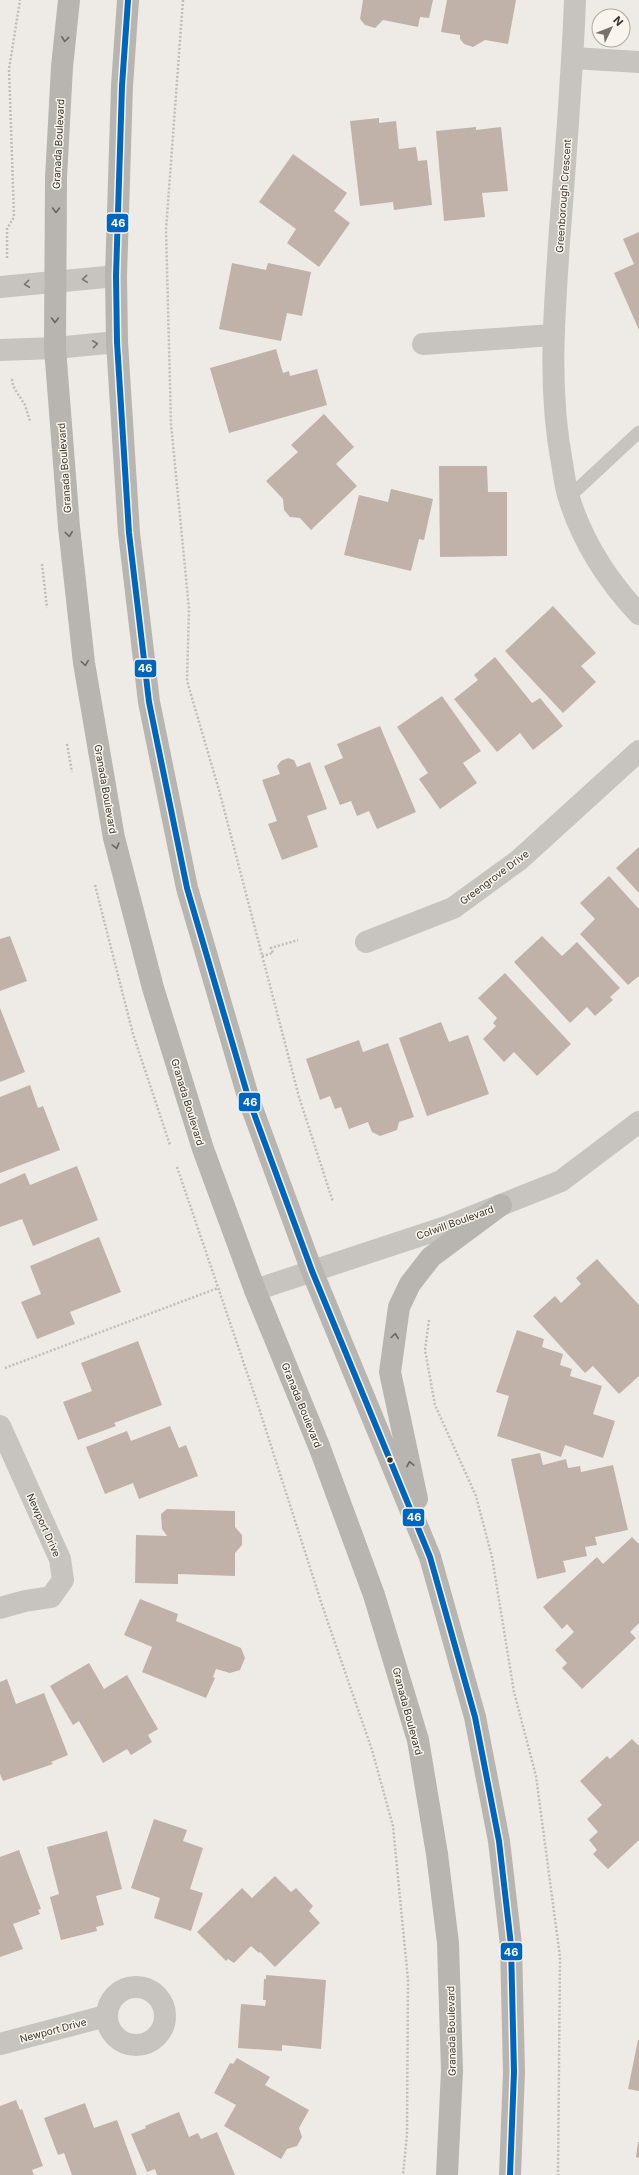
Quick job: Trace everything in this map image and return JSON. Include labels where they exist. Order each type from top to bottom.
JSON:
[{"type":"main road","name":"Granada Boulevard","points":[[69,0],[62,67],[56,178],[55,348],[69,527],[84,664],[114,838],[162,1018],[203,1149],[255,1290],[319,1446],[374,1595],[418,1740],[437,1854],[448,1943],[452,2071],[447,2175]]},
{"type":"main road","points":[[128,0],[122,86],[116,276],[117,342],[129,533],[149,702],[187,888],[249,1100],[312,1271],[430,1557]]},
{"type":"main road","points":[[501,1205],[431,1257],[410,1284],[399,1307],[390,1372],[430,1557],[475,1717],[499,1841],[511,1945],[514,2072],[510,2175]]},
{"type":"street","name":"Greenborough Crescent","points":[[575,0],[573,58],[553,335],[554,403],[569,497],[582,531],[598,562],[616,590],[639,614]]},
{"type":"street","points":[[573,58],[639,62]]},
{"type":"street","points":[[3,287],[116,276]]},
{"type":"street","points":[[423,344],[553,335]]},
{"type":"street","points":[[0,350],[55,348],[117,342]]},
{"type":"street","name":"Greengrove Drive","points":[[366,942],[453,908],[520,860],[639,751]]},
{"type":"street","name":"Colwill Boulevard","points":[[255,1290],[438,1229],[561,1181],[639,1122]]},
{"type":"street","name":"Newport Drive","points":[[0,1426],[60,1559],[63,1580],[52,1597],[0,1608]]},
{"type":"street","name":"Newport Drive","points":[[0,2044],[106,2016]]},
{"type":"lane","points":[[569,497],[639,432]]},
{"type":"path","points":[[3,287],[7,229],[14,217],[9,69],[20,0]]},
{"type":"path","points":[[183,0],[166,230],[171,424],[189,609],[187,681],[219,790],[299,1097],[332,1202]]},
{"type":"path","points":[[262,956],[273,953],[271,948],[298,940]]},
{"type":"path","points":[[207,1250],[218,1288],[256,1399],[323,1608],[372,1750],[393,1826],[408,1980],[407,2134],[403,2175]]},
{"type":"path","points":[[5,1368],[218,1288]]},
{"type":"path","points":[[429,1320],[425,1350],[435,1405],[476,1496],[488,1542],[514,1692],[536,1776],[560,1958],[558,2175]]},
{"type":"building","points":[[363,0],[433,0],[429,18],[420,17],[418,27],[383,20],[375,28],[365,25],[360,19]]},
{"type":"building","points":[[447,0],[516,0],[508,44],[485,40],[473,47],[464,44],[460,39],[460,35],[441,32]]},
{"type":"building","points":[[379,118],[379,123],[396,121],[399,149],[416,147],[418,161],[427,160],[432,205],[394,210],[393,202],[360,206],[350,121]]},
{"type":"building","points":[[476,127],[476,130],[501,127],[508,191],[482,193],[485,217],[444,221],[436,131]]},
{"type":"building","points":[[293,154],[347,193],[334,211],[350,223],[319,267],[287,243],[296,229],[259,202]]},
{"type":"building","points":[[639,232],[639,330],[614,273],[634,264],[623,239]]},
{"type":"building","points":[[232,263],[266,270],[268,263],[311,272],[302,316],[287,313],[281,341],[219,329]]},
{"type":"building","points":[[276,349],[283,373],[289,371],[290,376],[317,369],[327,405],[229,433],[210,368]]},
{"type":"building","points":[[324,414],[354,447],[336,464],[357,486],[311,530],[300,518],[290,517],[284,510],[283,499],[266,481],[298,452],[291,445]]},
{"type":"building","points":[[439,466],[487,466],[488,492],[507,492],[507,556],[440,557]]},
{"type":"building","points":[[391,489],[433,499],[424,540],[419,539],[411,571],[344,555],[359,495],[388,502]]},
{"type":"building","points":[[553,606],[596,653],[581,666],[596,682],[563,713],[505,651]]},
{"type":"building","points":[[495,657],[532,703],[540,698],[563,726],[533,750],[520,733],[497,752],[454,699],[478,680],[474,675]]},
{"type":"building","points":[[442,696],[481,751],[463,763],[477,783],[440,809],[419,779],[428,773],[397,727]]},
{"type":"building","points":[[380,726],[416,812],[377,829],[369,811],[357,816],[351,801],[340,805],[324,766],[343,758],[337,744]]},
{"type":"building","points":[[288,758],[294,760],[297,767],[310,762],[327,809],[307,816],[318,847],[282,860],[268,824],[277,821],[262,780],[280,774],[277,766],[281,761]]},
{"type":"building","points":[[639,847],[639,893],[616,868]]},
{"type":"building","points":[[609,876],[639,909],[639,976],[628,985],[580,934],[595,919],[580,903]]},
{"type":"building","points":[[10,936],[27,981],[0,991],[0,939]]},
{"type":"building","points":[[542,936],[562,956],[577,942],[620,988],[610,997],[613,1000],[595,1016],[587,1007],[570,1023],[514,962]]},
{"type":"building","points":[[505,973],[571,1044],[537,1076],[514,1052],[504,1062],[483,1039],[496,1026],[493,1023],[497,1018],[478,998]]},
{"type":"building","points":[[0,1008],[25,1072],[0,1082]]},
{"type":"building","points":[[441,1022],[449,1042],[468,1035],[489,1094],[427,1116],[399,1038]]},
{"type":"building","points":[[359,1040],[363,1052],[388,1043],[414,1117],[399,1122],[397,1130],[380,1136],[372,1132],[368,1122],[349,1129],[341,1107],[335,1109],[330,1096],[320,1100],[306,1059]]},
{"type":"building","points":[[30,1085],[38,1108],[43,1106],[60,1150],[0,1173],[0,1097]]},
{"type":"building","points":[[77,1166],[98,1220],[33,1246],[22,1219],[0,1227],[0,1184],[25,1173],[30,1185]]},
{"type":"building","points":[[99,1237],[121,1292],[70,1312],[75,1324],[37,1339],[21,1302],[41,1294],[30,1266]]},
{"type":"building","points":[[597,1259],[639,1305],[639,1376],[619,1394],[593,1366],[585,1373],[533,1316],[555,1296],[561,1303],[581,1284],[576,1278]]},
{"type":"building","points":[[517,1330],[544,1339],[542,1347],[563,1354],[560,1365],[572,1369],[570,1376],[602,1386],[593,1414],[615,1421],[603,1458],[565,1445],[561,1457],[497,1436],[509,1396],[496,1392]]},
{"type":"building","points":[[138,1341],[162,1405],[114,1423],[116,1426],[78,1440],[63,1402],[92,1391],[81,1363]]},
{"type":"building","points":[[170,1426],[179,1448],[186,1445],[198,1476],[139,1499],[133,1483],[105,1494],[86,1447],[127,1431],[131,1441]]},
{"type":"building","points":[[540,1453],[543,1465],[566,1459],[568,1468],[580,1466],[581,1472],[613,1465],[628,1530],[595,1537],[597,1545],[585,1547],[587,1556],[563,1561],[566,1572],[537,1579],[511,1459]]},
{"type":"building","points":[[167,1509],[235,1511],[235,1527],[242,1535],[242,1545],[235,1553],[235,1576],[178,1574],[178,1584],[135,1583],[136,1535],[167,1536],[162,1529],[161,1514]]},
{"type":"building","points":[[632,1537],[639,1544],[639,1623],[630,1632],[636,1638],[582,1689],[562,1668],[567,1663],[555,1650],[574,1632],[567,1624],[562,1629],[543,1607],[597,1557],[603,1564]]},
{"type":"building","points":[[140,1599],[178,1614],[176,1621],[241,1648],[245,1658],[240,1670],[230,1673],[216,1669],[213,1677],[215,1678],[206,1698],[142,1672],[152,1647],[124,1635]]},
{"type":"building","points":[[89,1663],[104,1689],[127,1675],[158,1729],[148,1735],[152,1742],[131,1755],[127,1749],[103,1763],[79,1721],[73,1725],[50,1686]]},
{"type":"building","points":[[7,1679],[16,1704],[44,1693],[68,1755],[51,1762],[53,1764],[3,1781],[0,1774],[0,1682]]},
{"type":"building","points":[[632,1739],[639,1746],[639,1840],[608,1869],[593,1854],[597,1850],[589,1840],[598,1832],[587,1819],[602,1805],[580,1781],[607,1756],[610,1759]]},
{"type":"building","points":[[154,1819],[187,1830],[183,1841],[203,1848],[190,1889],[203,1893],[191,1931],[154,1918],[160,1898],[131,1888]]},
{"type":"building","points":[[107,1831],[122,1889],[96,1896],[104,1925],[96,1927],[97,1931],[61,1940],[50,1897],[59,1894],[47,1847]]},
{"type":"building","points":[[19,1850],[41,1909],[38,1910],[40,1914],[13,1924],[23,1949],[0,1957],[0,1857]]},
{"type":"building","points":[[275,1876],[291,1892],[296,1888],[313,1906],[309,1911],[320,1923],[275,1967],[260,1952],[259,1953],[251,1946],[234,1963],[228,1959],[226,1961],[197,1932],[242,1888],[252,1898]]},
{"type":"building","points":[[266,1975],[326,1980],[321,2049],[282,2045],[282,2051],[238,2048],[241,2004],[265,2006],[266,2000],[263,2000],[264,1979],[266,1979]]},
{"type":"building","points":[[639,2040],[639,2091],[628,2089]]},
{"type":"building","points":[[237,2058],[270,2077],[265,2085],[309,2110],[299,2128],[302,2137],[297,2146],[287,2149],[281,2159],[224,2126],[236,2105],[214,2093],[230,2063],[233,2064]]},
{"type":"building","points":[[16,2100],[20,2110],[22,2109],[43,2166],[32,2170],[34,2175],[0,2175],[0,2106]]},
{"type":"building","points":[[85,2103],[94,2128],[117,2120],[137,2175],[72,2175],[64,2153],[58,2155],[44,2118]]},
{"type":"building","points":[[179,2112],[189,2137],[198,2133],[201,2139],[217,2132],[235,2175],[157,2175],[155,2169],[147,2172],[131,2134],[146,2128],[145,2126]]},
{"type":"building","points":[[639,2142],[639,2158],[636,2157]]},
{"type":"transit line","name":"46","points":[[128,0],[122,86],[116,276],[117,342],[129,533],[149,702],[187,888],[249,1100],[312,1271],[430,1557],[475,1717],[499,1841],[511,1945],[514,2072],[510,2175]]}]
